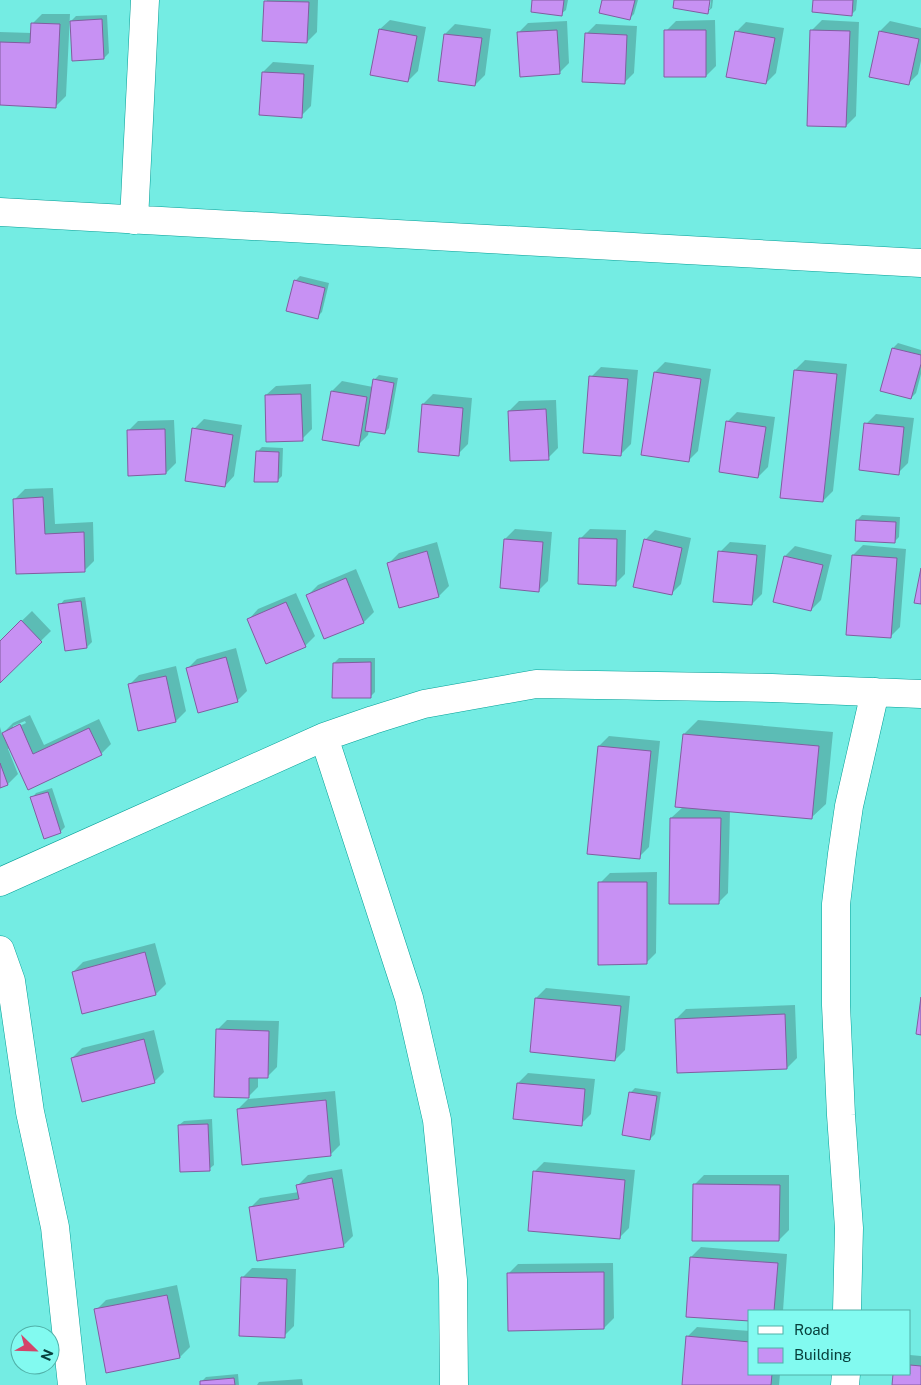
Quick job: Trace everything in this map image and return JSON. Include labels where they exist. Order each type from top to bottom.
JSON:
[{"type":"street","points":[[134,220],[145,0]]},
{"type":"street","points":[[0,212],[921,263]]},
{"type":"street","points":[[0,882],[324,737],[424,704],[536,684],[772,688],[921,694]]},
{"type":"street","points":[[847,1310],[849,1228],[836,1015],[836,904],[850,806],[875,692]]},
{"type":"street","points":[[324,737],[409,998],[437,1120],[453,1280],[454,1385]]},
{"type":"street","points":[[0,950],[11,981],[30,1112],[55,1227],[72,1385]]},
{"type":"building","points":[[532,0],[564,0],[562,16],[531,12]]},
{"type":"building","points":[[602,0],[635,0],[630,20],[599,13]]},
{"type":"building","points":[[674,0],[710,0],[708,14],[673,8]]},
{"type":"building","points":[[813,0],[853,0],[852,16],[812,12]]},
{"type":"building","points":[[264,1],[309,2],[307,43],[262,41]]},
{"type":"building","points":[[102,19],[104,59],[72,61],[70,21]]},
{"type":"building","points":[[31,23],[60,24],[56,108],[0,105],[0,42],[30,43]]},
{"type":"building","points":[[379,29],[417,36],[408,82],[370,75]]},
{"type":"building","points":[[557,30],[560,74],[520,77],[517,32]]},
{"type":"building","points":[[664,30],[706,30],[706,77],[664,77]]},
{"type":"building","points":[[810,30],[850,31],[846,127],[807,126]]},
{"type":"building","points":[[735,31],[775,38],[766,84],[726,77]]},
{"type":"building","points":[[879,31],[919,39],[909,85],[869,77]]},
{"type":"building","points":[[585,33],[627,35],[625,84],[582,82]]},
{"type":"building","points":[[444,34],[482,38],[475,86],[438,81]]},
{"type":"building","points":[[262,72],[304,74],[302,118],[259,115]]},
{"type":"building","points":[[294,280],[325,288],[318,319],[286,311]]},
{"type":"building","points":[[892,348],[921,355],[921,364],[911,399],[880,391]]},
{"type":"building","points":[[794,370],[837,374],[823,502],[780,498]]},
{"type":"building","points":[[654,372],[701,379],[689,462],[641,455]]},
{"type":"building","points":[[589,376],[628,379],[621,456],[583,453]]},
{"type":"building","points":[[373,379],[394,383],[385,434],[365,431]]},
{"type":"building","points":[[331,391],[367,397],[359,446],[322,440]]},
{"type":"building","points":[[301,394],[303,441],[266,442],[265,395]]},
{"type":"building","points":[[422,404],[463,408],[459,456],[418,452]]},
{"type":"building","points":[[546,409],[549,460],[510,461],[508,411]]},
{"type":"building","points":[[726,421],[766,427],[758,478],[719,472]]},
{"type":"building","points":[[864,423],[904,427],[899,475],[859,470]]},
{"type":"building","points":[[192,428],[233,435],[225,487],[185,481]]},
{"type":"building","points":[[165,429],[166,474],[128,476],[127,430]]},
{"type":"building","points":[[256,451],[279,452],[278,482],[254,482]]},
{"type":"building","points":[[43,497],[45,534],[84,532],[85,572],[16,574],[13,499]]},
{"type":"building","points":[[856,520],[896,522],[895,543],[855,541]]},
{"type":"building","points":[[579,538],[617,539],[616,586],[578,584]]},
{"type":"building","points":[[504,539],[543,542],[539,592],[500,588]]},
{"type":"building","points":[[644,539],[682,548],[672,595],[633,587]]},
{"type":"building","points":[[427,551],[439,597],[399,608],[387,563]]},
{"type":"building","points":[[718,551],[757,555],[752,605],[713,602]]},
{"type":"building","points":[[852,555],[897,558],[891,638],[846,635]]},
{"type":"building","points":[[784,556],[823,565],[811,611],[773,602]]},
{"type":"building","points":[[921,568],[921,604],[914,603]]},
{"type":"building","points":[[346,578],[364,623],[324,639],[306,595]]},
{"type":"building","points":[[81,601],[87,648],[65,651],[58,604]]},
{"type":"building","points":[[286,602],[306,647],[266,664],[247,619]]},
{"type":"building","points":[[21,620],[42,642],[0,683],[0,641]]},
{"type":"building","points":[[226,657],[238,702],[198,713],[186,668]]},
{"type":"building","points":[[371,662],[371,698],[332,698],[333,663]]},
{"type":"building","points":[[166,676],[176,722],[138,731],[128,684]]},
{"type":"building","points":[[20,724],[33,754],[89,728],[102,755],[28,790],[2,733]]},
{"type":"building","points":[[683,734],[819,746],[812,819],[675,807]]},
{"type":"building","points":[[598,746],[651,751],[640,859],[587,854]]},
{"type":"building","points":[[0,763],[8,785],[0,788]]},
{"type":"building","points":[[48,792],[61,833],[44,839],[30,797]]},
{"type":"building","points":[[670,818],[721,818],[719,904],[669,904]]},
{"type":"building","points":[[598,882],[647,882],[647,964],[598,965]]},
{"type":"building","points":[[145,952],[156,995],[82,1014],[72,972]]},
{"type":"building","points":[[921,997],[921,1035],[916,1034]]},
{"type":"building","points":[[535,998],[621,1006],[615,1061],[530,1052]]},
{"type":"building","points":[[785,1014],[787,1069],[677,1073],[675,1019]]},
{"type":"building","points":[[216,1029],[269,1031],[268,1078],[249,1078],[249,1098],[214,1097]]},
{"type":"building","points":[[144,1039],[155,1083],[82,1102],[71,1058]]},
{"type":"building","points":[[517,1083],[585,1089],[582,1126],[513,1119]]},
{"type":"building","points":[[629,1092],[657,1096],[650,1140],[622,1135]]},
{"type":"building","points":[[326,1100],[331,1156],[242,1165],[237,1109]]},
{"type":"building","points":[[208,1124],[210,1171],[180,1172],[178,1125]]},
{"type":"building","points":[[533,1171],[625,1180],[620,1239],[528,1231]]},
{"type":"building","points":[[332,1178],[344,1247],[257,1261],[249,1207],[299,1199],[296,1185]]},
{"type":"building","points":[[693,1184],[780,1185],[779,1241],[692,1241]]},
{"type":"building","points":[[690,1257],[778,1263],[774,1310],[748,1310],[748,1321],[686,1317]]},
{"type":"building","points":[[604,1272],[604,1329],[508,1331],[507,1273]]},
{"type":"building","points":[[241,1277],[287,1279],[285,1338],[239,1336]]},
{"type":"building","points":[[167,1295],[180,1358],[106,1373],[94,1309]]},
{"type":"building","points":[[686,1336],[748,1342],[748,1375],[772,1375],[771,1385],[682,1385]]},
{"type":"building","points":[[911,1365],[921,1366],[921,1385],[892,1385],[893,1375],[911,1375]]},
{"type":"building","points":[[234,1378],[235,1385],[200,1385],[200,1381]]}]
